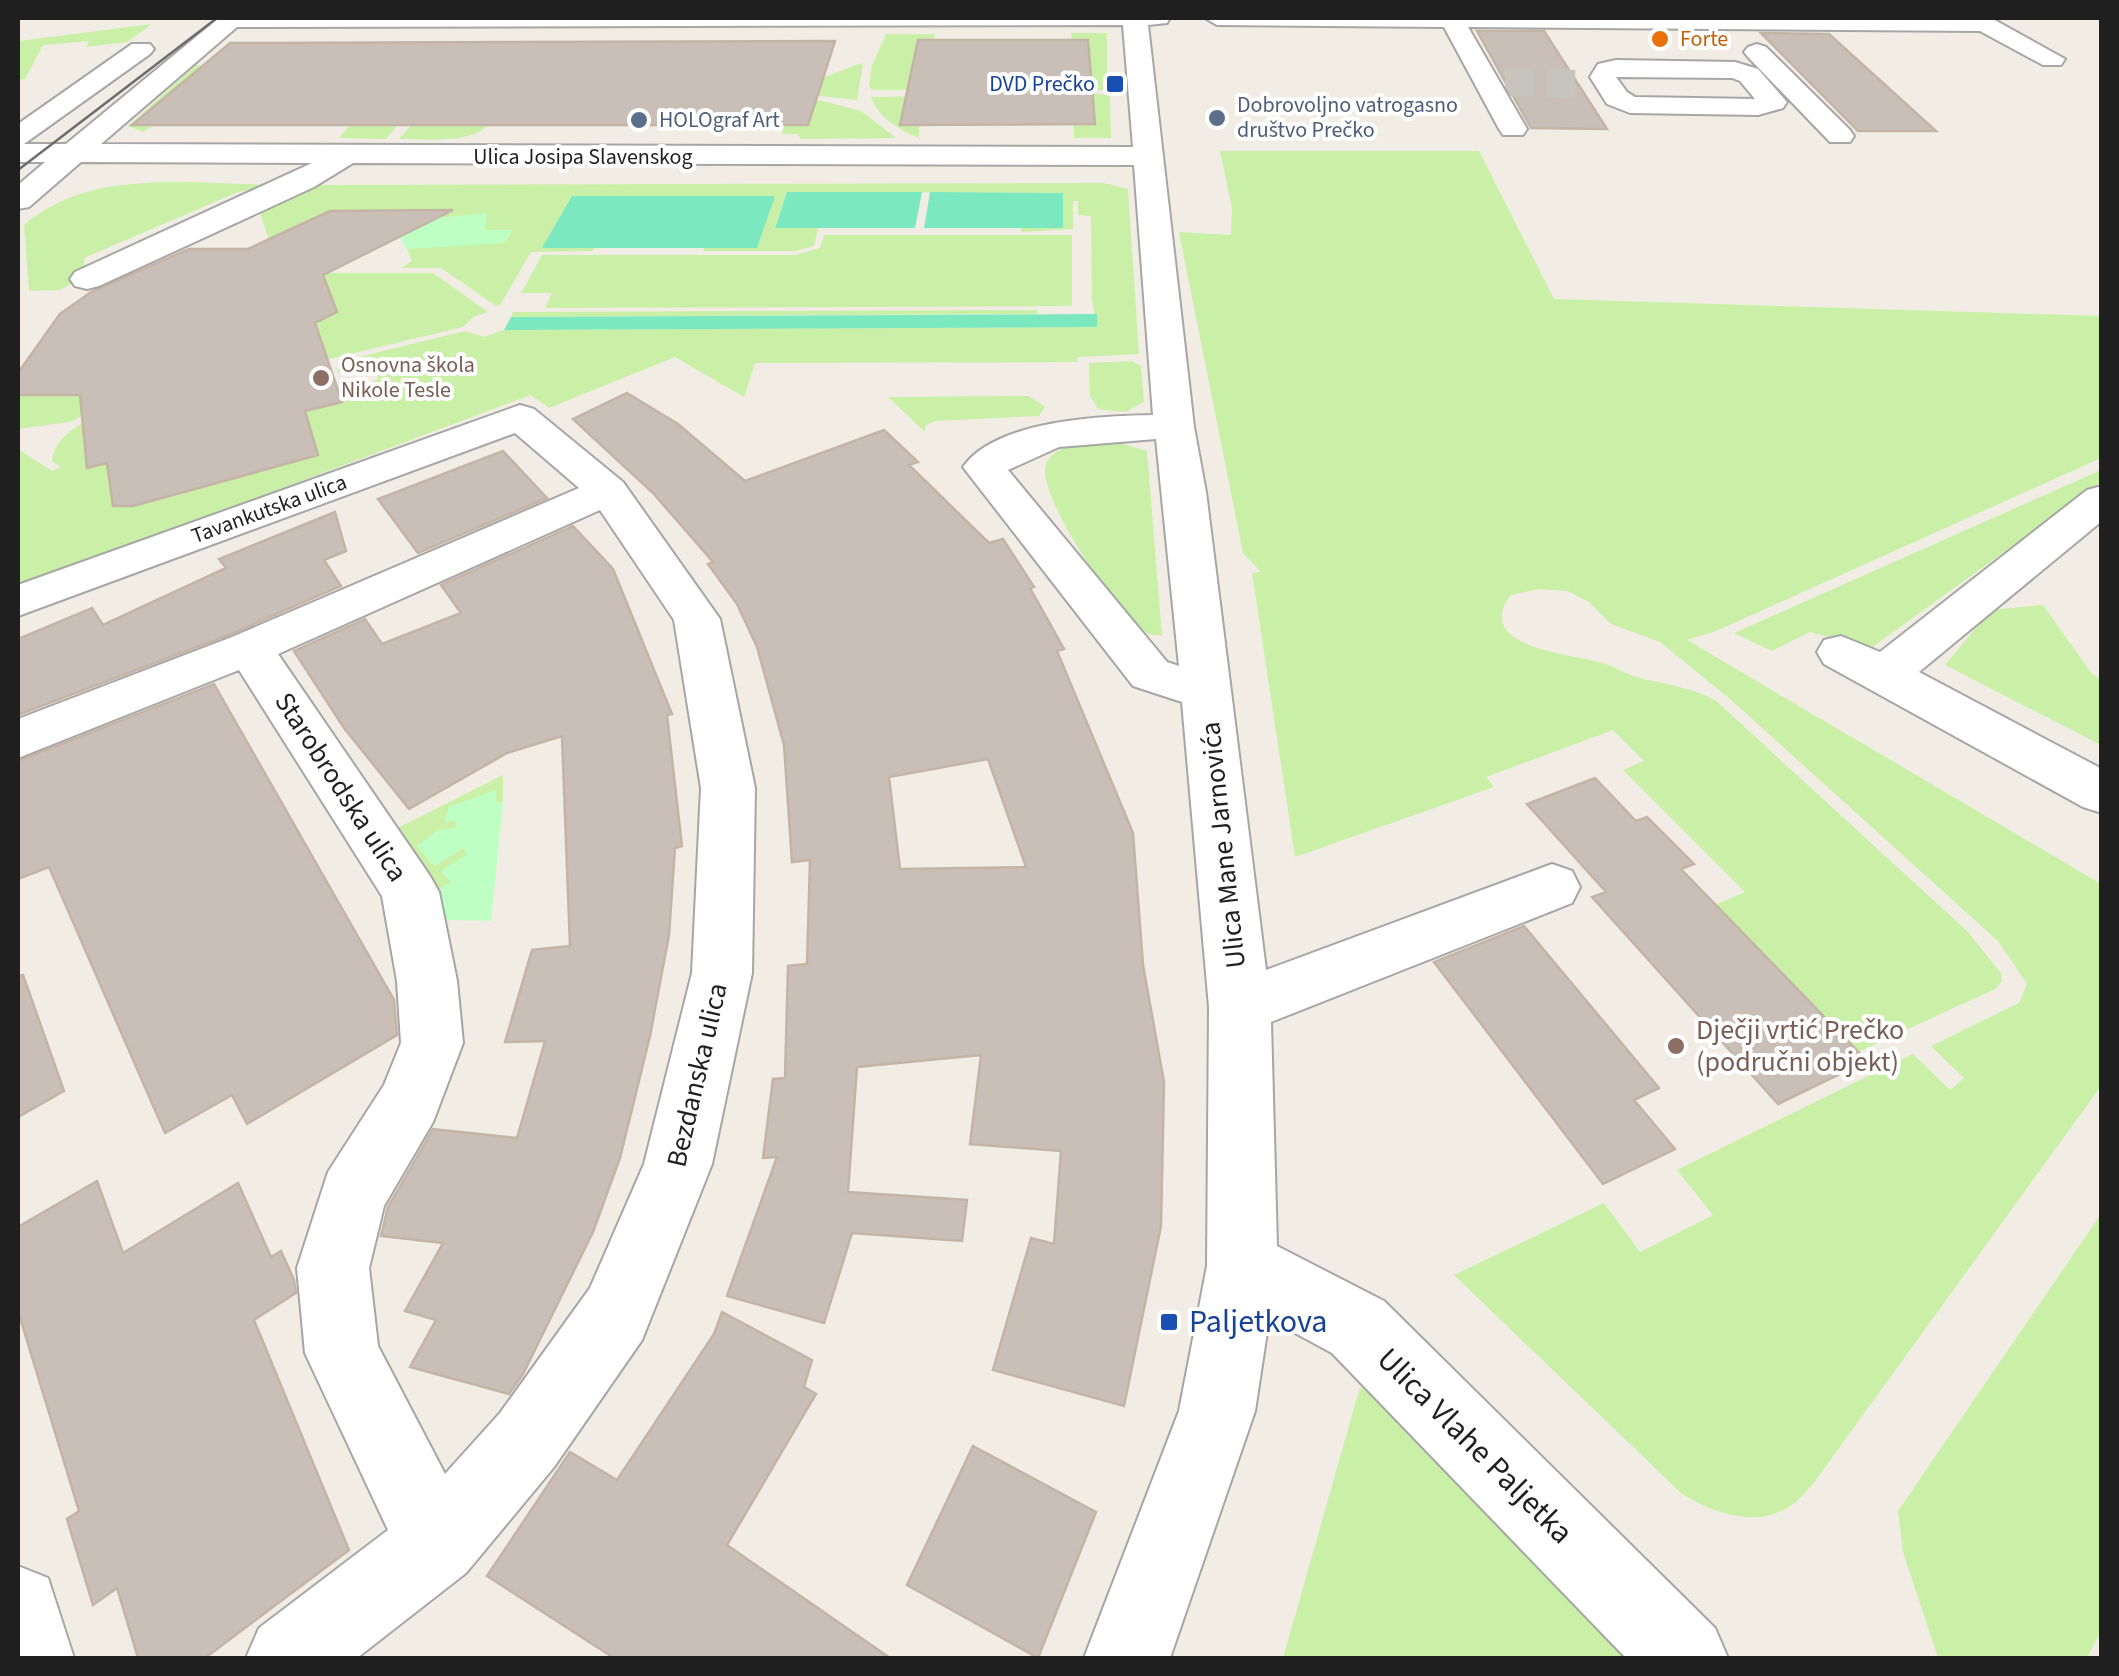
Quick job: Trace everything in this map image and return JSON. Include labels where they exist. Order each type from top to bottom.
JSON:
[{"type":"street","name":"Ulica Mane Jarnovića","points":[[1128,1658],[1217,1411],[1242,1266],[1240,1008],[1174,427],[1135,18]]},
{"type":"street","points":[[18,200],[232,19],[1158,18]]},
{"type":"street","points":[[1218,18],[1979,21],[2052,59]]},
{"type":"street","points":[[1452,20],[1496,82],[1513,129]]},
{"type":"street","points":[[1727,22],[1840,136]]},
{"type":"street","points":[[18,136],[156,38]]},
{"type":"street","points":[[1616,68],[1735,70],[1750,75],[1773,102],[1758,107],[1641,106],[1622,102],[1592,84],[1604,72],[1616,68]]},
{"type":"street","points":[[1592,84],[1722,86]]},
{"type":"street","name":"Ulica Josipa Slavenskog","points":[[18,154],[1148,160]]},
{"type":"street","points":[[18,209],[71,184],[110,173],[176,161],[253,155]]},
{"type":"street","points":[[87,278],[304,181],[344,156]]},
{"type":"street","name":"Bezdanska ulica","points":[[288,1658],[437,1544],[527,1440],[616,1314],[678,1164],[722,973],[728,788],[697,619],[608,491],[520,417]]},
{"type":"street","name":"Tavankutska ulica","points":[[18,600],[520,417]]},
{"type":"street","points":[[1174,427],[1066,431],[1011,447],[984,466],[1150,674],[1207,692]]},
{"type":"street","points":[[18,740],[250,648],[608,491]]},
{"type":"street","points":[[2102,499],[1863,664],[2102,792]]},
{"type":"street","name":"Starobrodska ulica","points":[[250,648],[410,892],[427,981],[432,1044],[410,1102],[352,1195],[333,1268],[342,1353],[437,1544]]},
{"type":"street","points":[[1240,1008],[1552,887]]},
{"type":"street","name":"Ulica Vlahe Paljetka","points":[[1242,1266],[1358,1327],[1685,1658]]},
{"type":"street","points":[[18,1608],[31,1658]]},
{"type":"green space","points":[[152,24],[127,42],[86,47],[89,41],[43,45],[25,79],[18,80],[18,41]]},
{"type":"green space","points":[[1071,33],[1107,33],[1107,90],[872,90],[869,86],[872,65],[886,34],[935,34],[934,40],[918,40],[916,57],[1090,56],[1090,40],[1072,40]]},
{"type":"green space","points":[[863,63],[857,100],[783,92],[859,64]]},
{"type":"green space","points":[[196,65],[419,101],[386,139],[339,138],[351,124],[388,107],[152,107],[131,124],[154,125],[143,132],[128,126]]},
{"type":"green space","points":[[1110,96],[1111,138],[1074,138],[1074,124],[919,125],[919,138],[890,122],[871,97]]},
{"type":"green space","points":[[814,99],[861,111],[896,138],[801,139],[797,134],[782,134],[784,125],[808,125],[813,107],[488,125],[459,138],[399,139],[431,102]]},
{"type":"green space","points":[[1220,151],[1479,151],[1554,299],[2101,316],[2101,458],[1716,631],[1687,640],[2101,884],[2101,1086],[1813,1484],[1792,1505],[1776,1513],[1733,1515],[1706,1507],[1681,1493],[1454,1275],[1604,1203],[1640,1252],[1713,1215],[1677,1170],[1913,1054],[1950,1090],[1964,1078],[1931,1046],[2019,1003],[2027,984],[1998,941],[1730,699],[1660,642],[1611,624],[1590,603],[1568,591],[1540,589],[1511,595],[1502,612],[1504,626],[1528,644],[1601,662],[1715,700],[1967,931],[2001,973],[2002,981],[1995,989],[1858,1052],[1715,905],[1745,892],[1623,770],[1644,761],[1613,730],[1486,777],[1494,787],[1295,857],[1252,573],[1261,572],[1243,553],[1179,232],[1231,235],[1232,208]]},
{"type":"green space","points":[[181,182],[281,185],[238,192],[84,258],[85,276],[60,290],[29,291],[24,225],[51,206],[113,186]]},
{"type":"green space","points":[[1104,183],[1128,189],[1139,354],[1078,357],[1077,362],[755,363],[744,397],[675,357],[549,408],[531,395],[18,587],[18,449],[52,471],[61,467],[52,461],[59,442],[111,408],[87,468],[107,463],[133,506],[302,460],[317,450],[305,411],[341,402],[339,394],[378,379],[375,366],[338,373],[337,368],[357,363],[359,357],[465,331],[484,337],[504,330],[1097,327],[1092,301],[1091,216],[1078,215],[1078,201],[1073,201],[1073,229],[1021,232],[1021,228],[1063,228],[1062,193],[787,192],[775,227],[818,228],[814,246],[795,251],[703,251],[705,247],[757,247],[774,196],[542,247],[595,248],[531,252],[496,306],[441,268],[401,268],[412,261],[407,249],[436,246],[391,211],[330,211],[278,235],[272,250],[259,209],[315,185]]},
{"type":"green space","points":[[787,192],[922,192],[915,228],[775,228]]},
{"type":"green space","points":[[930,192],[1063,193],[1063,228],[924,228]]},
{"type":"green space","points":[[572,196],[775,196],[757,248],[542,248]]},
{"type":"green space","points":[[487,213],[485,230],[513,230],[504,243],[407,249],[400,237],[408,221]]},
{"type":"green space","points":[[824,235],[1072,235],[1072,306],[545,308],[552,293],[521,293],[542,255],[796,255],[820,248]]},
{"type":"green space","points":[[307,273],[433,273],[488,312],[473,317],[463,327],[279,371],[278,343],[337,312],[327,282],[298,282]]},
{"type":"green space","points":[[1037,310],[1037,314],[511,317],[513,312]]},
{"type":"green space","points":[[1097,314],[1097,327],[504,330],[511,317]]},
{"type":"green space","points":[[1132,361],[1141,366],[1144,402],[1125,412],[1098,409],[1090,396],[1089,363]]},
{"type":"green space","points":[[152,382],[70,422],[18,429],[18,394]]},
{"type":"green space","points":[[1029,396],[1045,407],[1039,416],[935,421],[925,426],[925,432],[888,397]]},
{"type":"green space","points":[[1109,440],[1147,451],[1162,636],[1144,631],[1129,618],[1097,577],[1065,524],[1046,479],[1046,464],[1057,452],[1073,445]]},
{"type":"green space","points":[[2101,470],[2101,482],[1871,648],[1810,632],[1772,651],[1734,633]]},
{"type":"green space","points":[[2043,605],[2092,674],[2101,679],[2101,745],[1945,665],[1991,610]]},
{"type":"green space","points":[[503,775],[503,803],[495,802],[496,791],[446,822],[455,820],[458,828],[417,845],[434,866],[463,848],[469,854],[442,872],[452,882],[428,896],[394,830]]},
{"type":"green space","points":[[496,790],[495,801],[503,803],[491,921],[448,920],[428,896],[451,882],[441,871],[468,854],[463,848],[434,866],[417,846],[438,830],[457,828],[455,820],[445,822],[449,807]]},
{"type":"green space","points":[[2101,1214],[2101,1632],[2087,1658],[1938,1658],[1903,1552],[1898,1511]]},
{"type":"green space","points":[[1360,1387],[1381,1399],[1413,1429],[1633,1658],[1283,1658]]},
{"type":"building","points":[[1477,31],[1544,31],[1607,129],[1531,128]]},
{"type":"building","points":[[1761,33],[1829,34],[1936,131],[1858,131]]},
{"type":"building","points":[[918,40],[1088,40],[1095,124],[900,125]]},
{"type":"building","points":[[835,41],[808,125],[132,125],[230,43]]},
{"type":"building","points":[[453,210],[323,275],[337,312],[315,323],[342,402],[305,411],[318,455],[133,506],[113,506],[107,463],[87,468],[80,395],[18,395],[18,373],[60,314],[91,292],[189,249],[248,249],[330,211]]},
{"type":"building","points":[[627,393],[678,424],[745,481],[884,430],[918,462],[909,465],[989,543],[1003,539],[1034,587],[1030,588],[1064,649],[1057,651],[1133,833],[1143,965],[1164,1082],[1161,1226],[1124,1406],[993,1370],[1031,1238],[1054,1244],[1061,1151],[970,1144],[981,1055],[857,1067],[848,1192],[967,1200],[962,1241],[852,1233],[824,1323],[727,1296],[777,1157],[763,1158],[773,1079],[785,1078],[788,966],[807,964],[810,860],[792,862],[784,745],[757,647],[737,604],[708,564],[713,562],[653,493],[573,419]],"holes":[[[988,759],[1026,867],[900,869],[889,777]]]},
{"type":"building","points":[[503,451],[547,498],[418,553],[378,499]]},
{"type":"building","points":[[335,512],[346,551],[324,560],[341,586],[231,634],[18,715],[18,639],[92,608],[103,625],[226,568],[219,559]]},
{"type":"building","points":[[573,526],[613,569],[672,714],[667,715],[682,846],[675,848],[669,935],[650,1036],[620,1158],[593,1232],[523,1374],[509,1394],[410,1367],[436,1320],[405,1311],[443,1243],[381,1236],[388,1207],[433,1129],[517,1138],[545,1041],[505,1042],[532,950],[570,946],[562,736],[507,753],[409,809],[344,728],[294,651],[365,619],[382,644],[461,613],[441,585]]},
{"type":"building","points":[[214,684],[394,1000],[397,1035],[247,1124],[232,1095],[165,1133],[49,867],[18,879],[18,761]]},
{"type":"building","points":[[1595,778],[1636,821],[1647,817],[1694,864],[1681,869],[1867,1061],[1778,1104],[1592,897],[1606,892],[1527,804]]},
{"type":"building","points":[[1524,926],[1659,1088],[1634,1100],[1675,1149],[1603,1184],[1434,962]]},
{"type":"building","points":[[23,975],[64,1091],[18,1117],[18,976]]},
{"type":"building","points":[[97,1181],[123,1253],[238,1183],[271,1257],[281,1251],[294,1280],[296,1293],[254,1320],[349,1550],[205,1658],[138,1658],[117,1588],[93,1605],[67,1519],[79,1511],[18,1311],[18,1227]]},
{"type":"building","points":[[722,1312],[812,1360],[804,1387],[816,1394],[727,1545],[890,1658],[614,1658],[487,1576],[570,1452],[617,1480],[714,1334]]},
{"type":"building","points":[[973,1446],[1096,1512],[1038,1658],[907,1585]]},
{"type":"tunnel","points":[[1505,82],[1578,84]]},
{"type":"tram line","points":[[18,170],[217,18]]},
{"type":"place","name":"Forte","points":[[1660,39]]},
{"type":"place","name":"DVD Prečko","points":[[1115,84]]},
{"type":"place","name":"Dobrovoljno vatrogasno društvo Prečko","points":[[1217,118]]},
{"type":"place","name":"HOLOgraf Art","points":[[639,120]]},
{"type":"place","name":"Osnovna škola Nikole Tesle","points":[[321,378]]},
{"type":"place","name":"Dječji vrtić Prečko (područni objekt)","points":[[1676,1046]]},
{"type":"place","name":"Paljetkova","points":[[1169,1322]]}]
